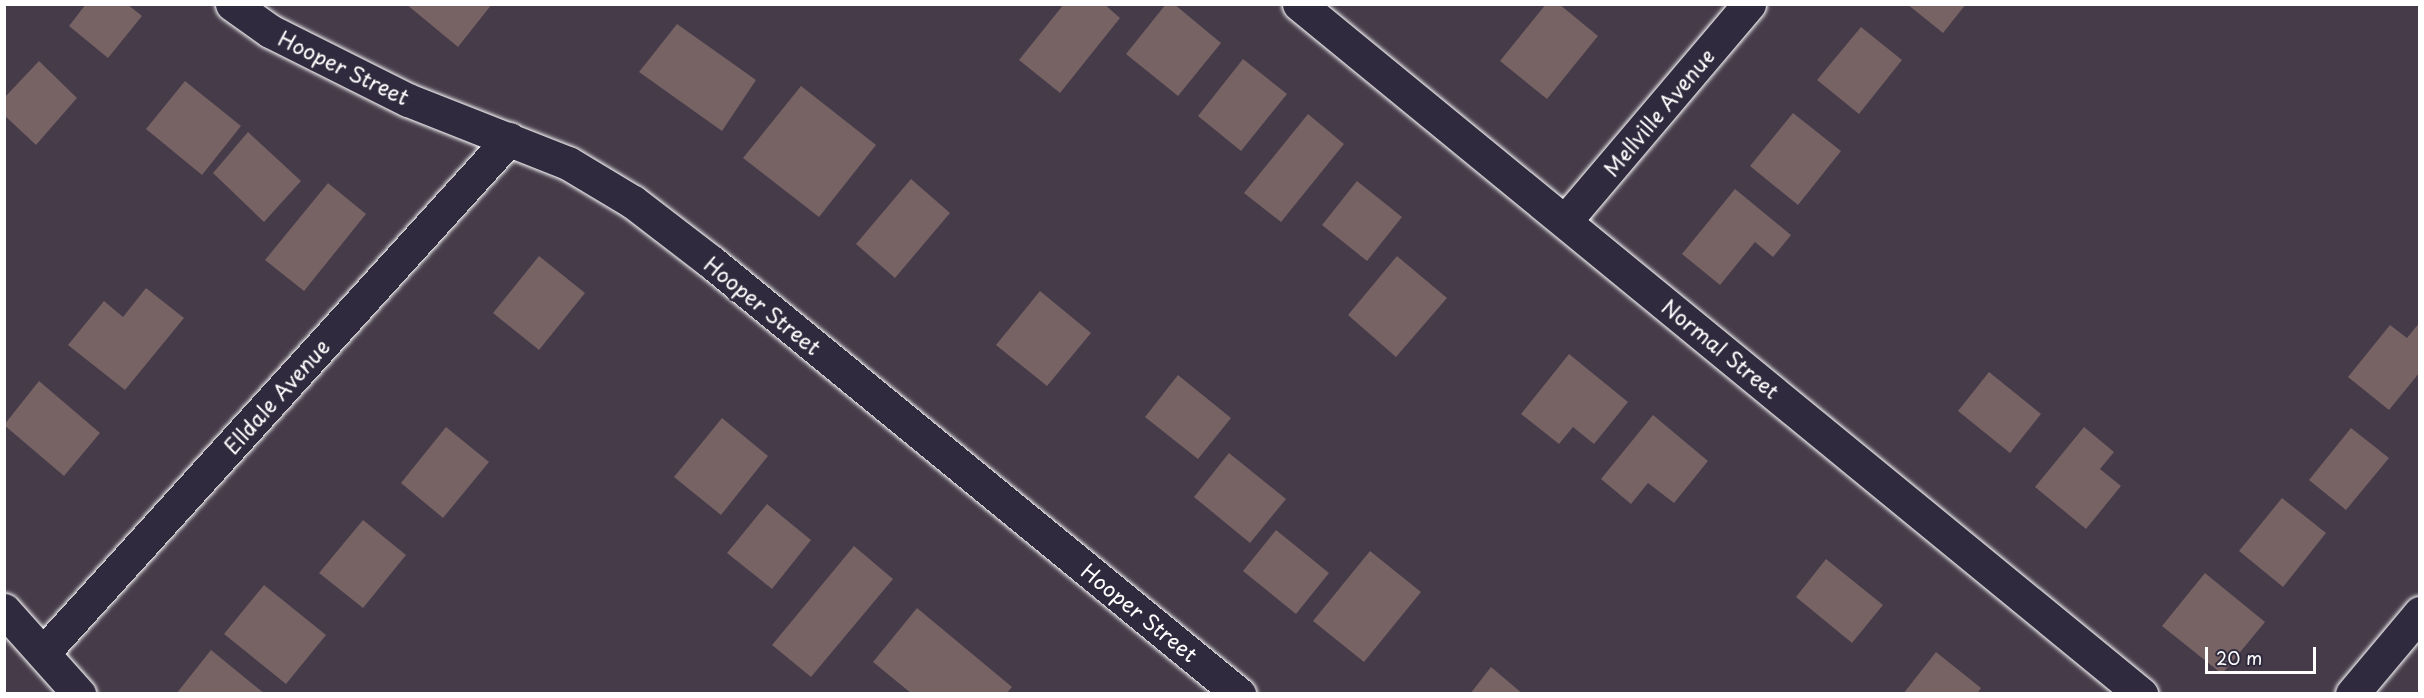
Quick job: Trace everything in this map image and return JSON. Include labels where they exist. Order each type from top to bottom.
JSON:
[{"type":"street","name":"Hooper Street","points":[[232,4],[270,31],[408,100],[568,163],[633,202],[710,261],[1239,693]]},
{"type":"street","name":"Normal Street","points":[[1299,4],[1566,220],[2141,693]]},
{"type":"street","name":"Mellville Avenue","points":[[1566,220],[1749,4]]},
{"type":"street","name":"Elldale Avenue","points":[[43,653],[509,139]]},
{"type":"street","points":[[4,610],[79,693]]},
{"type":"street","points":[[2352,693],[2420,613]]},
{"type":"building","points":[[86,4],[127,4],[142,16],[108,58],[69,26]]},
{"type":"building","points":[[406,4],[492,4],[458,47]]},
{"type":"building","points":[[1064,4],[1104,4],[1120,18],[1060,93],[1019,60]]},
{"type":"building","points":[[1166,4],[1174,4],[1221,43],[1178,96],[1126,54]]},
{"type":"building","points":[[1546,4],[1559,4],[1598,36],[1547,99],[1500,61]]},
{"type":"building","points":[[1907,4],[1966,4],[1943,33]]},
{"type":"building","points":[[677,24],[756,80],[722,131],[639,72]]},
{"type":"building","points":[[1861,27],[1902,60],[1859,114],[1817,80]]},
{"type":"building","points":[[1243,59],[1287,94],[1241,151],[1198,116]]},
{"type":"building","points":[[39,61],[77,98],[36,145],[4,115],[4,98]]},
{"type":"building","points":[[185,81],[241,126],[202,175],[146,129]]},
{"type":"building","points":[[801,86],[876,145],[819,217],[743,158]]},
{"type":"building","points":[[1793,113],[1841,151],[1798,205],[1750,166]]},
{"type":"building","points":[[1308,114],[1344,144],[1281,222],[1244,193]]},
{"type":"building","points":[[248,132],[301,181],[264,222],[213,173]]},
{"type":"building","points":[[911,179],[950,213],[895,278],[856,244]]},
{"type":"building","points":[[1357,181],[1402,217],[1367,261],[1322,225]]},
{"type":"building","points":[[328,183],[366,214],[304,291],[265,260]]},
{"type":"building","points":[[1735,189],[1791,235],[1773,257],[1755,242],[1720,285],[1682,254]]},
{"type":"building","points":[[539,256],[585,293],[539,350],[493,313]]},
{"type":"building","points":[[1397,256],[1447,298],[1396,357],[1348,315]]},
{"type":"building","points":[[146,288],[184,318],[125,390],[68,345],[104,301],[123,317]]},
{"type":"building","points":[[1040,291],[1091,333],[1047,386],[996,345]]},
{"type":"building","points":[[2420,322],[2420,372],[2389,410],[2348,377],[2390,325],[2407,338]]},
{"type":"building","points":[[1569,354],[1628,402],[1594,444],[1573,427],[1559,444],[1521,414]]},
{"type":"building","points":[[1989,372],[2041,414],[2010,453],[1958,411]]},
{"type":"building","points":[[1178,375],[1231,418],[1198,459],[1145,417]]},
{"type":"building","points":[[39,381],[100,433],[64,476],[4,425]]},
{"type":"building","points":[[1653,415],[1708,461],[1674,503],[1648,483],[1631,504],[1601,479]]},
{"type":"building","points":[[722,418],[768,456],[721,515],[674,477]]},
{"type":"building","points":[[446,427],[489,462],[443,518],[401,483]]},
{"type":"building","points":[[2084,427],[2114,452],[2100,469],[2121,486],[2086,529],[2035,487]]},
{"type":"building","points":[[2351,428],[2389,458],[2346,510],[2309,480]]},
{"type":"building","points":[[1229,453],[1286,499],[1250,543],[1194,497]]},
{"type":"building","points":[[2282,498],[2326,533],[2283,587],[2239,551]]},
{"type":"building","points":[[767,504],[811,540],[772,589],[727,553]]},
{"type":"building","points":[[363,520],[406,555],[363,608],[319,573]]},
{"type":"building","points":[[1276,530],[1329,573],[1296,614],[1243,571]]},
{"type":"building","points":[[854,546],[893,579],[811,677],[772,645]]},
{"type":"building","points":[[1370,551],[1421,592],[1364,662],[1313,621]]},
{"type":"building","points":[[1826,559],[1883,605],[1852,643],[1796,597]]},
{"type":"building","points":[[2205,573],[2265,622],[2222,674],[2162,626]]},
{"type":"building","points":[[264,585],[326,635],[286,684],[224,634]]},
{"type":"building","points":[[917,608],[1012,687],[1006,694],[912,694],[873,662]]},
{"type":"building","points":[[211,650],[265,694],[176,694]]},
{"type":"building","points":[[1936,652],[1981,688],[1977,694],[1903,694]]},
{"type":"building","points":[[1491,667],[1523,694],[1470,694]]}]
